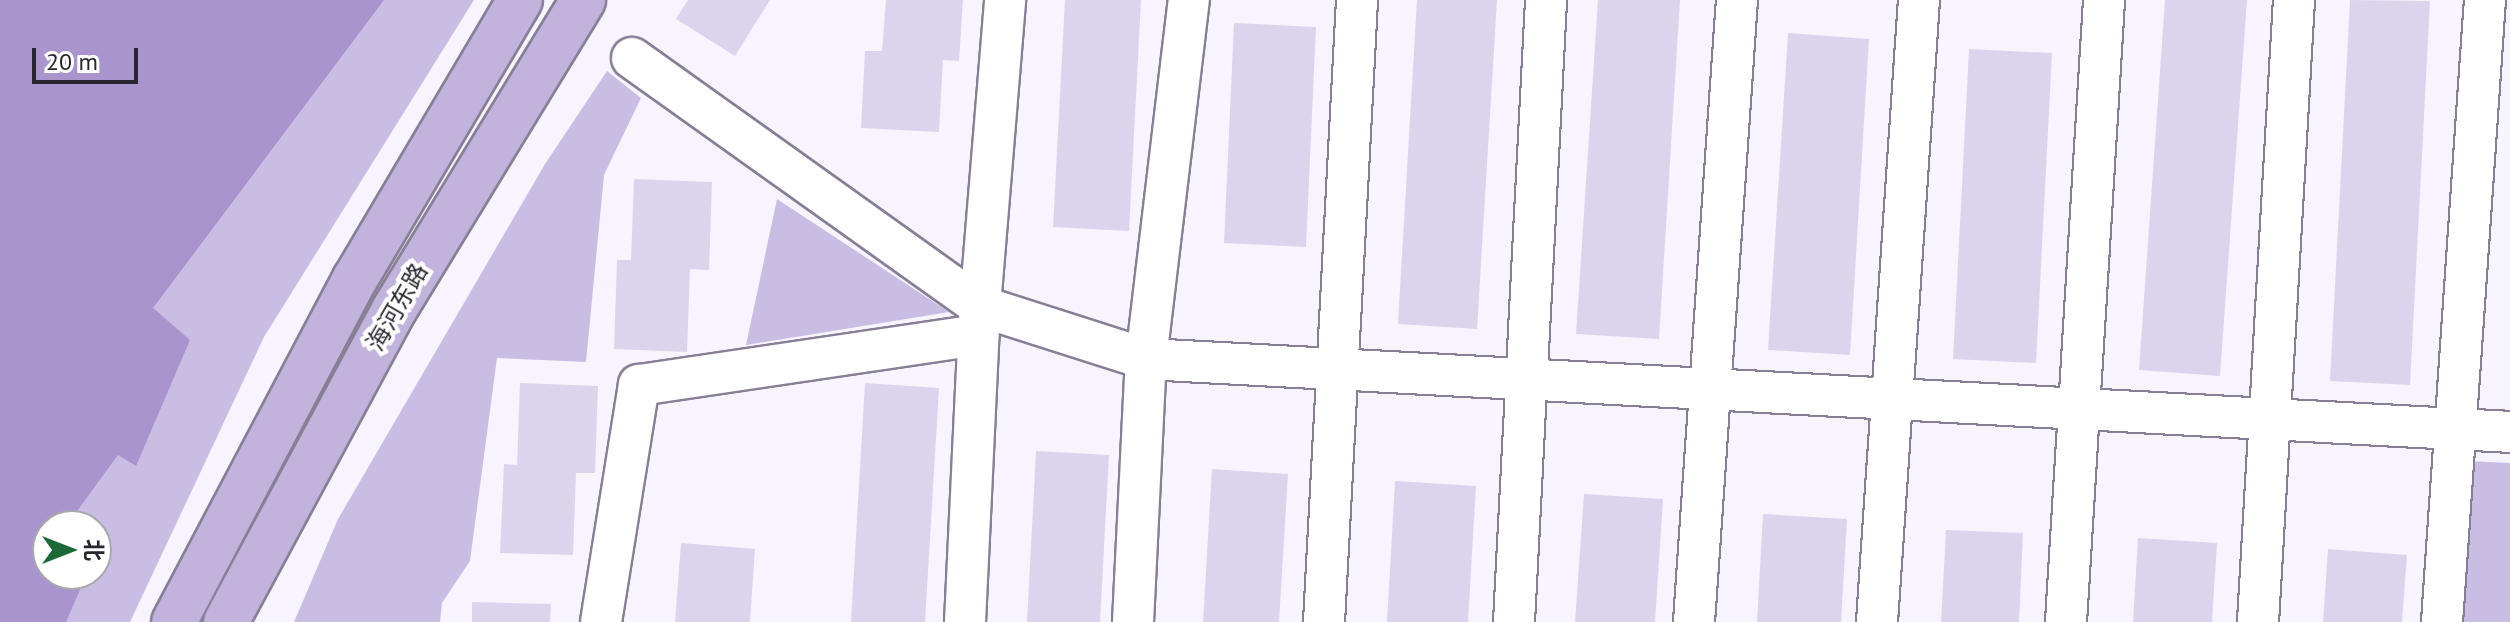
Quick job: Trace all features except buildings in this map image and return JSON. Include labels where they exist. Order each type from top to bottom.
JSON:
[{"type":"main road","name":"海河东路","points":[[174,622],[355,279],[520,0]]},
{"type":"main road","name":"海河东路","points":[[226,622],[394,310],[583,0]]},
{"type":"street","points":[[965,622],[979,321],[1005,0]]},
{"type":"street","points":[[1133,622],[1146,359],[1165,165],[1189,0]]},
{"type":"street","points":[[1324,622],[1357,0]]},
{"type":"street","points":[[1514,622],[1546,0]]},
{"type":"street","points":[[1694,622],[1737,0]]},
{"type":"street","points":[[1877,622],[1889,399],[1919,0]]},
{"type":"street","points":[[2066,622],[2076,409],[2104,0]]},
{"type":"street","points":[[2258,622],[2294,0]]},
{"type":"street","points":[[2442,622],[2485,0]]},
{"type":"street","points":[[632,58],[979,321]]},
{"type":"street","points":[[601,622],[639,385],[979,321],[1146,359],[2510,432]]},
{"type":"shaded area","points":[[0,0],[474,0],[264,337],[130,622],[0,622]]},
{"type":"shaded area","points":[[0,0],[384,0],[153,308],[190,340],[136,466],[118,455],[78,510],[32,510],[32,590],[80,590],[66,622],[0,622]]},
{"type":"shaded area","points":[[607,71],[641,98],[604,175],[586,362],[497,358],[470,561],[442,603],[440,622],[294,622],[338,519],[545,164]]},
{"type":"shaded area","points":[[777,199],[949,312],[746,345]]},
{"type":"shaded area","points":[[2468,461],[2510,463],[2510,622],[2458,622]]}]
